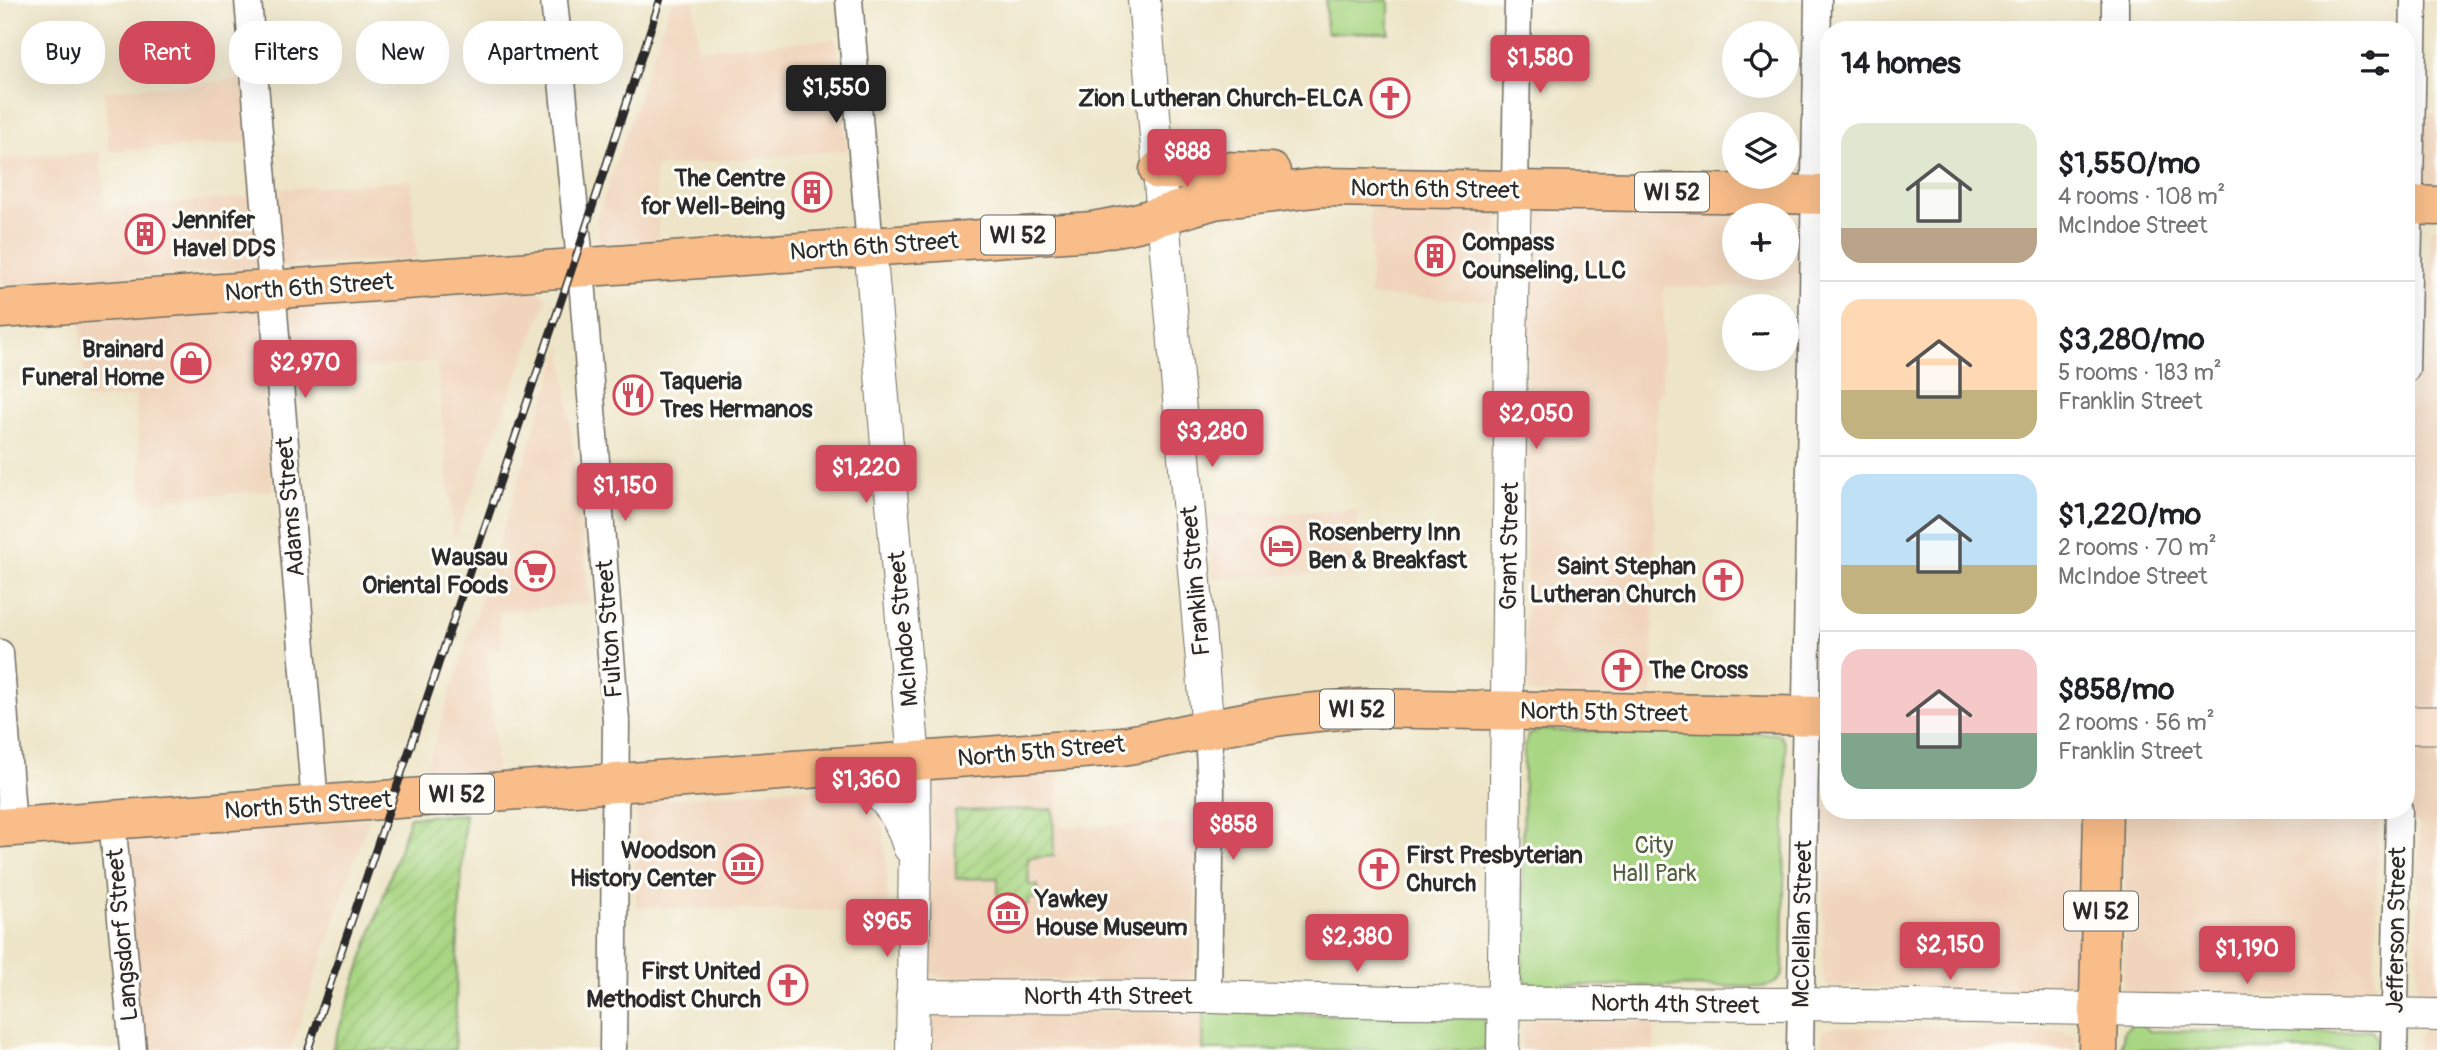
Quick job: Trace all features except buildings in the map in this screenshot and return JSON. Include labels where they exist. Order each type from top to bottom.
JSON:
[{"type":"main road","points":[[1159,170],[1281,173],[1323,187]]},
{"type":"main road","name":"North 6th Street","points":[[0,309],[1093,231],[1235,196],[1323,187],[1820,195]]},
{"type":"main road","name":"North 5th Street","points":[[7,828],[1122,746],[1286,716],[1363,708],[1817,716]]},
{"type":"main road","points":[[2415,725],[2437,726]]},
{"type":"main road","name":"WI 52","points":[[2098,1050],[2103,819]]},
{"type":"street","name":"Adams Street","points":[[248,0],[315,804]]},
{"type":"street","name":"Fulton Street","points":[[554,0],[580,267],[615,708],[617,782],[613,1050]]},
{"type":"street","name":"McIndoe Street","points":[[849,0],[914,760],[912,1050]]},
{"type":"street","name":"Franklin Street","points":[[1144,0],[1208,730],[1211,790],[1208,997]]},
{"type":"street","name":"Grant Street","points":[[1503,1050],[1518,0]]},
{"type":"street","name":"McClellan Street","points":[[1818,0],[1820,130]]},
{"type":"street","points":[[2115,0],[2115,21]]},
{"type":"street","points":[[2414,0],[2414,21]]},
{"type":"street","points":[[2415,68],[2415,235]]},
{"type":"street","name":"McClellan Street","points":[[1800,1050],[1817,716],[1820,325]]},
{"type":"street","points":[[0,653],[7,828]]},
{"type":"street","points":[[815,767],[862,781],[884,799],[898,817],[915,869]]},
{"type":"street","name":"Langsdorf Street","points":[[112,819],[133,1050]]},
{"type":"street","name":"Jefferson Street","points":[[2394,1050],[2399,819]]},
{"type":"street","name":"North 4th Street","points":[[912,996],[1801,1004],[2437,1016]]},
{"type":"shaded area","points":[[672,0],[694,0],[698,49],[836,39],[847,150],[655,167],[659,240],[600,244],[596,220]]},
{"type":"shaded area","points":[[215,81],[255,84],[260,142],[109,151],[104,91],[215,84]]},
{"type":"shaded area","points":[[2415,113],[2437,114],[2437,187],[2415,187]]},
{"type":"shaded area","points":[[100,152],[105,209],[280,194],[280,189],[411,180],[417,258],[0,286],[0,159]]},
{"type":"shaded area","points":[[1371,206],[1498,212],[1500,301],[1370,296]]},
{"type":"shaded area","points":[[1537,211],[1722,215],[1722,280],[1799,280],[1799,216],[1820,217],[1820,288],[1664,287],[1662,394],[1657,395],[1652,698],[1530,693],[1527,689],[1529,228],[1532,214]]},
{"type":"shaded area","points":[[2437,226],[2437,707],[2415,707],[2415,351],[2427,350],[2429,237],[2432,229]]},
{"type":"shaded area","points":[[527,288],[539,291],[547,299],[454,540],[437,362],[263,375],[273,490],[143,501],[135,396],[86,400],[80,321]]},
{"type":"shaded area","points":[[562,344],[590,604],[499,611],[502,647],[487,649],[497,776],[422,782]]},
{"type":"shaded area","points":[[1358,510],[1358,572],[1212,578],[1206,516]]},
{"type":"shaded area","points":[[2415,743],[2437,743],[2437,1003],[2422,1000],[2417,990],[2419,823],[2378,823],[2375,984],[2370,995],[2356,997],[2187,993],[2181,997],[2133,997],[2123,985],[2126,819],[2415,819]]},
{"type":"shaded area","points":[[1058,769],[1059,827],[1196,823],[1194,966],[1192,975],[1185,982],[946,978],[931,974],[931,795],[936,781],[943,778]]},
{"type":"shaded area","points":[[844,786],[881,815],[889,913],[636,907],[636,808],[641,801]]},
{"type":"shaded area","points":[[369,818],[291,1050],[138,1050],[124,837]]},
{"type":"shaded area","points":[[1824,819],[2082,819],[2078,981],[2075,988],[2064,992],[1826,986],[1823,973]]},
{"type":"shaded area","points":[[930,1011],[1204,1012],[1203,1050],[928,1050]]},
{"type":"shaded area","points":[[1531,1020],[1654,1021],[1654,1050],[1522,1050],[1523,1028]]},
{"type":"shaded area","points":[[1830,1027],[2066,1031],[2075,1036],[2076,1050],[1822,1050],[1823,1031]]},
{"type":"shaded area","points":[[2423,1031],[2437,1031],[2437,1050],[2417,1050],[2418,1035]]},
{"type":"green space","points":[[1326,0],[1389,0],[1389,33],[1326,33]]},
{"type":"green space","name":"City Hall Park","points":[[1540,730],[1780,736],[1785,743],[1786,754],[1783,974],[1777,982],[1761,987],[1537,985],[1525,981],[1522,971],[1524,749],[1528,735]]},
{"type":"green space","points":[[1053,809],[1054,856],[1028,858],[1029,885],[1038,885],[1038,899],[1029,899],[1029,905],[998,905],[998,878],[956,879],[955,811]]},
{"type":"green space","points":[[465,814],[455,1050],[332,1050],[410,817]]},
{"type":"green space","points":[[1204,1012],[1483,1018],[1485,1050],[1203,1050]]},
{"type":"green space","points":[[2134,1024],[2142,1024],[2149,1031],[2344,1033],[2368,1030],[2375,1035],[2377,1050],[2121,1050],[2124,1031]]},
{"type":"railway","points":[[308,1050],[660,0]]},
{"type":"place","name":"Zion Lutheran Church-ELCA","points":[[1390,98]]},
{"type":"place","name":"The Centre for Well-Being","points":[[812,192]]},
{"type":"place","name":"Jennifer Havel DDS","points":[[145,234]]},
{"type":"place","name":"Compass Counseling, LLC","points":[[1435,256]]},
{"type":"place","name":"Brainard Funeral Home","points":[[191,363]]},
{"type":"place","name":"Taqueria Tres Hermanos","points":[[633,395]]},
{"type":"place","name":"Rosenberry Inn Ben & Breakfast","points":[[1281,546]]},
{"type":"place","name":"Wausau Oriental Foods","points":[[535,571]]},
{"type":"place","name":"Saint Stephan Lutheran Church","points":[[1723,580]]},
{"type":"place","name":"The Cross","points":[[1622,670]]},
{"type":"place","name":"Woodson History Center","points":[[743,864]]},
{"type":"place","name":"First Presbyterian Church","points":[[1379,869]]},
{"type":"place","name":"Yawkey House Museum","points":[[1008,913]]},
{"type":"place","name":"First United Methodist Church","points":[[788,985]]}]
